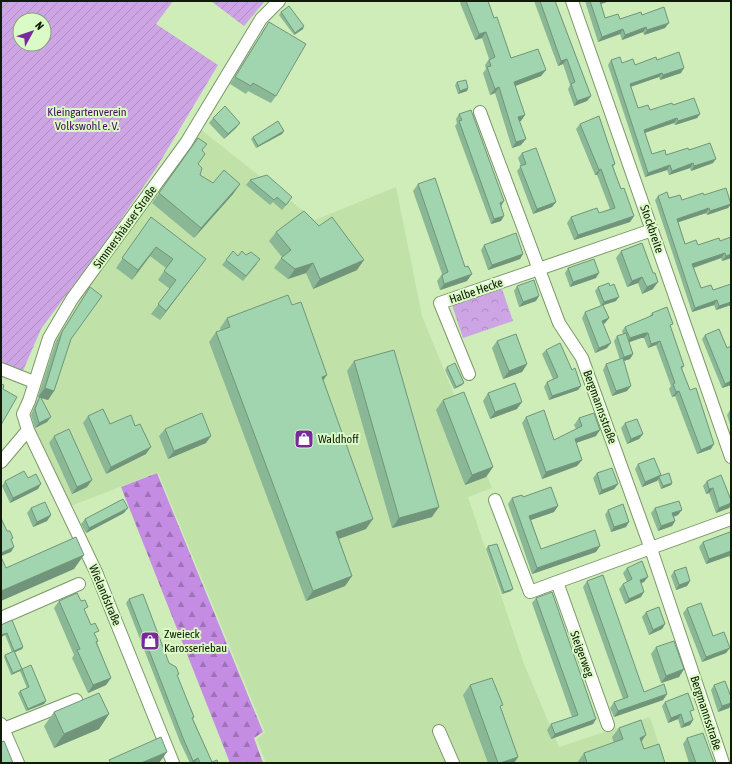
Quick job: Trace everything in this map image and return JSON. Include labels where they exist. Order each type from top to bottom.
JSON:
[{"type":"street","name":"Simmershäuser Straße","points":[[28,430],[23,414],[29,402],[49,338],[72,299],[186,142],[261,19],[280,1]]},
{"type":"street","name":"Stockbreite","points":[[572,1],[731,457]]},
{"type":"street","points":[[480,112],[539,269]]},
{"type":"street","name":"Halbe Hecke","points":[[469,374],[440,303],[652,230]]},
{"type":"street","name":"Bergmannsstraße","points":[[539,269],[559,323],[582,358],[651,549],[723,763]]},
{"type":"street","points":[[1,369],[34,382]]},
{"type":"street","points":[[1,462],[28,430]]},
{"type":"street","name":"Wielandstraße","points":[[28,430],[96,572],[174,763]]},
{"type":"street","points":[[495,500],[530,592],[731,519]]},
{"type":"street","name":"Steigerweg","points":[[557,582],[608,725]]},
{"type":"street","points":[[1,618],[80,584]]},
{"type":"street","points":[[18,763],[2,728],[76,700]]},
{"type":"street","points":[[438,731],[453,763]]},
{"type":"shaded area","points":[[199,128],[315,220],[396,187],[422,316],[492,488],[468,497],[524,664],[559,747],[650,717],[665,763],[266,763],[257,739],[265,732],[158,472],[71,506],[34,426],[32,402],[44,360],[67,314]]},
{"type":"green space","name":"Kleingartenverein Volkswohl e. V.","points":[[1,1],[173,1],[156,24],[218,65],[157,167],[106,241],[41,329],[22,373],[1,365]]},
{"type":"green space","points":[[211,1],[265,1],[244,26]]},
{"type":"green space","points":[[502,289],[513,321],[463,338],[452,305]]},
{"type":"green space","points":[[157,473],[263,732],[254,738],[263,763],[230,763],[121,487]]},
{"type":"building","points":[[466,1],[488,1],[494,18],[497,17],[511,58],[538,49],[546,70],[514,82],[525,115],[518,117],[526,139],[516,142],[499,87],[495,89],[487,67],[491,66],[489,60],[495,57],[486,32],[479,34]]},
{"type":"building","points":[[540,1],[555,1],[591,96],[577,101],[571,84],[575,82],[567,59],[561,61]]},
{"type":"building","points":[[590,1],[600,1],[605,18],[618,14],[620,19],[641,12],[642,15],[664,7],[669,23],[647,30],[646,27],[625,35],[623,29],[602,37]]},
{"type":"building","points":[[289,6],[304,26],[295,33],[281,12]]},
{"type":"building","points":[[269,22],[306,44],[276,96],[253,83],[251,86],[235,77]]},
{"type":"building","points":[[679,52],[684,68],[663,75],[662,73],[630,84],[638,108],[648,105],[650,110],[672,103],[673,105],[694,98],[700,114],[678,121],[677,118],[644,130],[652,154],[665,150],[666,155],[688,148],[689,150],[710,143],[716,159],[694,166],[693,163],[672,171],[670,165],[648,173],[611,60],[620,57],[622,63],[633,59],[635,65],[656,57],[657,60]]},
{"type":"building","points":[[466,80],[468,88],[460,91],[457,82]]},
{"type":"building","points":[[225,106],[240,123],[228,134],[213,118]]},
{"type":"building","points":[[471,110],[504,201],[500,203],[504,216],[494,219],[459,121],[462,120],[459,114]]},
{"type":"building","points":[[599,116],[615,164],[612,165],[621,189],[624,188],[634,216],[578,235],[571,217],[597,208],[599,213],[615,208],[601,169],[599,170],[580,124]]},
{"type":"building","points":[[278,121],[284,131],[258,146],[253,137]]},
{"type":"building","points":[[198,138],[207,144],[202,150],[205,154],[198,164],[202,168],[200,175],[213,183],[224,170],[240,184],[201,228],[159,193]]},
{"type":"building","points":[[536,148],[556,202],[537,209],[520,166],[526,164],[522,153]]},
{"type":"building","points":[[267,175],[292,197],[286,205],[277,197],[274,200],[250,180]]},
{"type":"building","points":[[435,178],[465,267],[468,266],[472,274],[444,284],[442,275],[448,272],[418,184]]},
{"type":"building","points":[[726,188],[731,204],[710,211],[709,208],[677,219],[685,244],[696,240],[698,245],[719,238],[720,241],[731,237],[731,254],[726,256],[725,253],[692,264],[701,288],[711,285],[713,290],[731,284],[731,302],[719,306],[717,300],[695,308],[658,196],[667,192],[669,198],[680,195],[682,200],[703,193],[704,195]]},
{"type":"building","points":[[304,211],[319,226],[332,217],[364,260],[320,279],[313,263],[295,269],[281,258],[291,250],[276,232]]},
{"type":"building","points":[[151,217],[206,259],[166,311],[158,304],[176,280],[164,271],[173,259],[156,247],[138,270],[122,258]]},
{"type":"building","points":[[516,233],[523,254],[492,265],[484,245]]},
{"type":"building","points":[[642,243],[653,273],[655,273],[658,282],[647,287],[642,277],[632,281],[621,251]]},
{"type":"building","points":[[233,251],[238,256],[242,251],[246,255],[251,252],[260,259],[246,276],[226,260]]},
{"type":"building","points":[[594,259],[599,273],[573,282],[568,268]]},
{"type":"building","points":[[534,280],[539,296],[523,302],[517,286]]},
{"type":"building","points":[[609,283],[610,286],[614,284],[619,297],[604,302],[598,287]]},
{"type":"building","points":[[90,287],[102,296],[71,339],[54,391],[45,388],[62,332]]},
{"type":"building","points":[[288,295],[292,305],[301,302],[327,375],[322,377],[373,519],[336,532],[352,576],[313,591],[216,332],[230,327],[227,318]]},
{"type":"building","points":[[603,305],[609,318],[602,321],[611,343],[599,348],[585,312]]},
{"type":"building","points":[[667,307],[673,324],[670,325],[684,366],[681,367],[690,390],[696,388],[714,444],[701,450],[679,391],[676,392],[673,384],[675,383],[660,341],[651,344],[648,333],[630,338],[625,327],[653,315],[652,313]]},
{"type":"building","points":[[719,329],[727,348],[731,346],[731,381],[725,384],[705,335]]},
{"type":"building","points":[[626,333],[633,354],[624,357],[617,336]]},
{"type":"building","points":[[516,334],[527,364],[509,371],[497,341]]},
{"type":"building","points":[[560,343],[572,370],[575,368],[581,386],[552,396],[547,382],[558,377],[546,350]]},
{"type":"building","points":[[394,350],[439,507],[399,518],[354,361]]},
{"type":"building","points":[[623,358],[631,386],[616,391],[606,364]]},
{"type":"building","points":[[455,363],[464,383],[456,387],[447,367]]},
{"type":"building","points":[[515,383],[522,402],[495,412],[488,393]]},
{"type":"building","points":[[1,384],[4,385],[3,389],[17,397],[1,425]]},
{"type":"building","points":[[464,392],[493,467],[472,475],[443,400]]},
{"type":"building","points":[[40,396],[51,417],[39,423],[35,409]]},
{"type":"building","points":[[103,409],[110,424],[131,415],[135,426],[140,424],[151,447],[111,467],[88,416]]},
{"type":"building","points":[[544,410],[554,440],[582,426],[579,418],[594,413],[600,430],[575,439],[582,460],[546,472],[526,417]]},
{"type":"building","points":[[202,413],[211,436],[174,451],[165,429]]},
{"type":"building","points":[[637,419],[643,434],[631,439],[625,423]]},
{"type":"building","points":[[69,429],[92,480],[77,487],[54,436]]},
{"type":"building","points":[[654,458],[661,475],[645,482],[638,464]]},
{"type":"building","points":[[612,468],[618,484],[602,490],[597,473]]},
{"type":"building","points":[[24,471],[28,478],[36,474],[41,484],[13,498],[5,481]]},
{"type":"building","points":[[669,473],[672,483],[663,486],[659,477]]},
{"type":"building","points":[[721,475],[731,503],[719,508],[713,488],[709,489],[707,481]]},
{"type":"building","points":[[551,487],[558,506],[529,516],[541,549],[595,530],[600,546],[537,568],[512,498],[522,495],[523,497]]},
{"type":"building","points":[[123,499],[128,508],[89,528],[85,519]]},
{"type":"building","points":[[679,501],[682,510],[672,513],[675,521],[661,526],[655,508]]},
{"type":"building","points":[[45,502],[51,515],[37,522],[31,508]]},
{"type":"building","points":[[623,504],[629,522],[614,527],[608,510]]},
{"type":"building","points":[[1,518],[7,531],[10,531],[13,538],[11,539],[14,547],[1,553]]},
{"type":"building","points":[[730,532],[731,551],[709,559],[703,542]]},
{"type":"building","points":[[76,537],[84,555],[1,591],[1,557],[6,568]]},
{"type":"building","points":[[497,544],[513,589],[504,592],[488,546]]},
{"type":"building","points":[[642,561],[648,577],[640,580],[644,592],[629,599],[623,584],[632,579],[627,568]]},
{"type":"building","points":[[686,567],[690,581],[679,585],[674,571]]},
{"type":"building","points":[[603,575],[644,692],[664,684],[667,694],[618,711],[614,702],[628,697],[587,581]]},
{"type":"building","points":[[552,592],[596,719],[555,734],[551,724],[578,715],[536,598]]},
{"type":"building","points":[[77,593],[81,601],[85,600],[88,607],[84,609],[91,625],[95,623],[99,631],[94,633],[98,641],[96,642],[111,678],[93,685],[77,650],[80,649],[59,601]]},
{"type":"building","points":[[143,594],[169,663],[176,667],[179,674],[177,675],[194,717],[192,718],[212,762],[217,760],[218,763],[200,763],[198,758],[193,761],[129,599]]},
{"type":"building","points":[[701,603],[713,636],[724,632],[730,648],[706,657],[687,608]]},
{"type":"building","points":[[659,607],[665,624],[653,630],[646,612]]},
{"type":"building","points":[[12,620],[23,647],[14,651],[7,633],[1,635],[1,625]]},
{"type":"building","points":[[674,641],[684,669],[666,676],[656,647]]},
{"type":"building","points":[[14,651],[22,669],[13,673],[5,655]]},
{"type":"building","points":[[31,665],[46,701],[28,709],[20,691],[29,687],[22,669]]},
{"type":"building","points":[[492,678],[503,705],[500,706],[518,757],[500,763],[498,763],[470,685]]},
{"type":"building","points":[[725,681],[731,697],[731,703],[722,706],[714,685]]},
{"type":"building","points":[[99,693],[109,714],[64,734],[54,712]]},
{"type":"building","points":[[688,693],[694,710],[690,711],[693,720],[684,724],[681,714],[671,718],[665,702]]},
{"type":"building","points":[[641,720],[646,735],[640,738],[644,749],[659,744],[665,763],[587,763],[584,753],[623,739],[619,728]]},
{"type":"building","points":[[703,733],[714,763],[696,763],[687,738]]},
{"type":"building","points":[[161,737],[167,752],[141,763],[111,763],[109,760]]},
{"type":"building","points":[[4,741],[13,763],[1,763],[1,742]]},
{"type":"place","name":"Waldhoff","points":[[304,439]]},
{"type":"place","name":"Zweieck Karosseriebau","points":[[150,641]]}]
